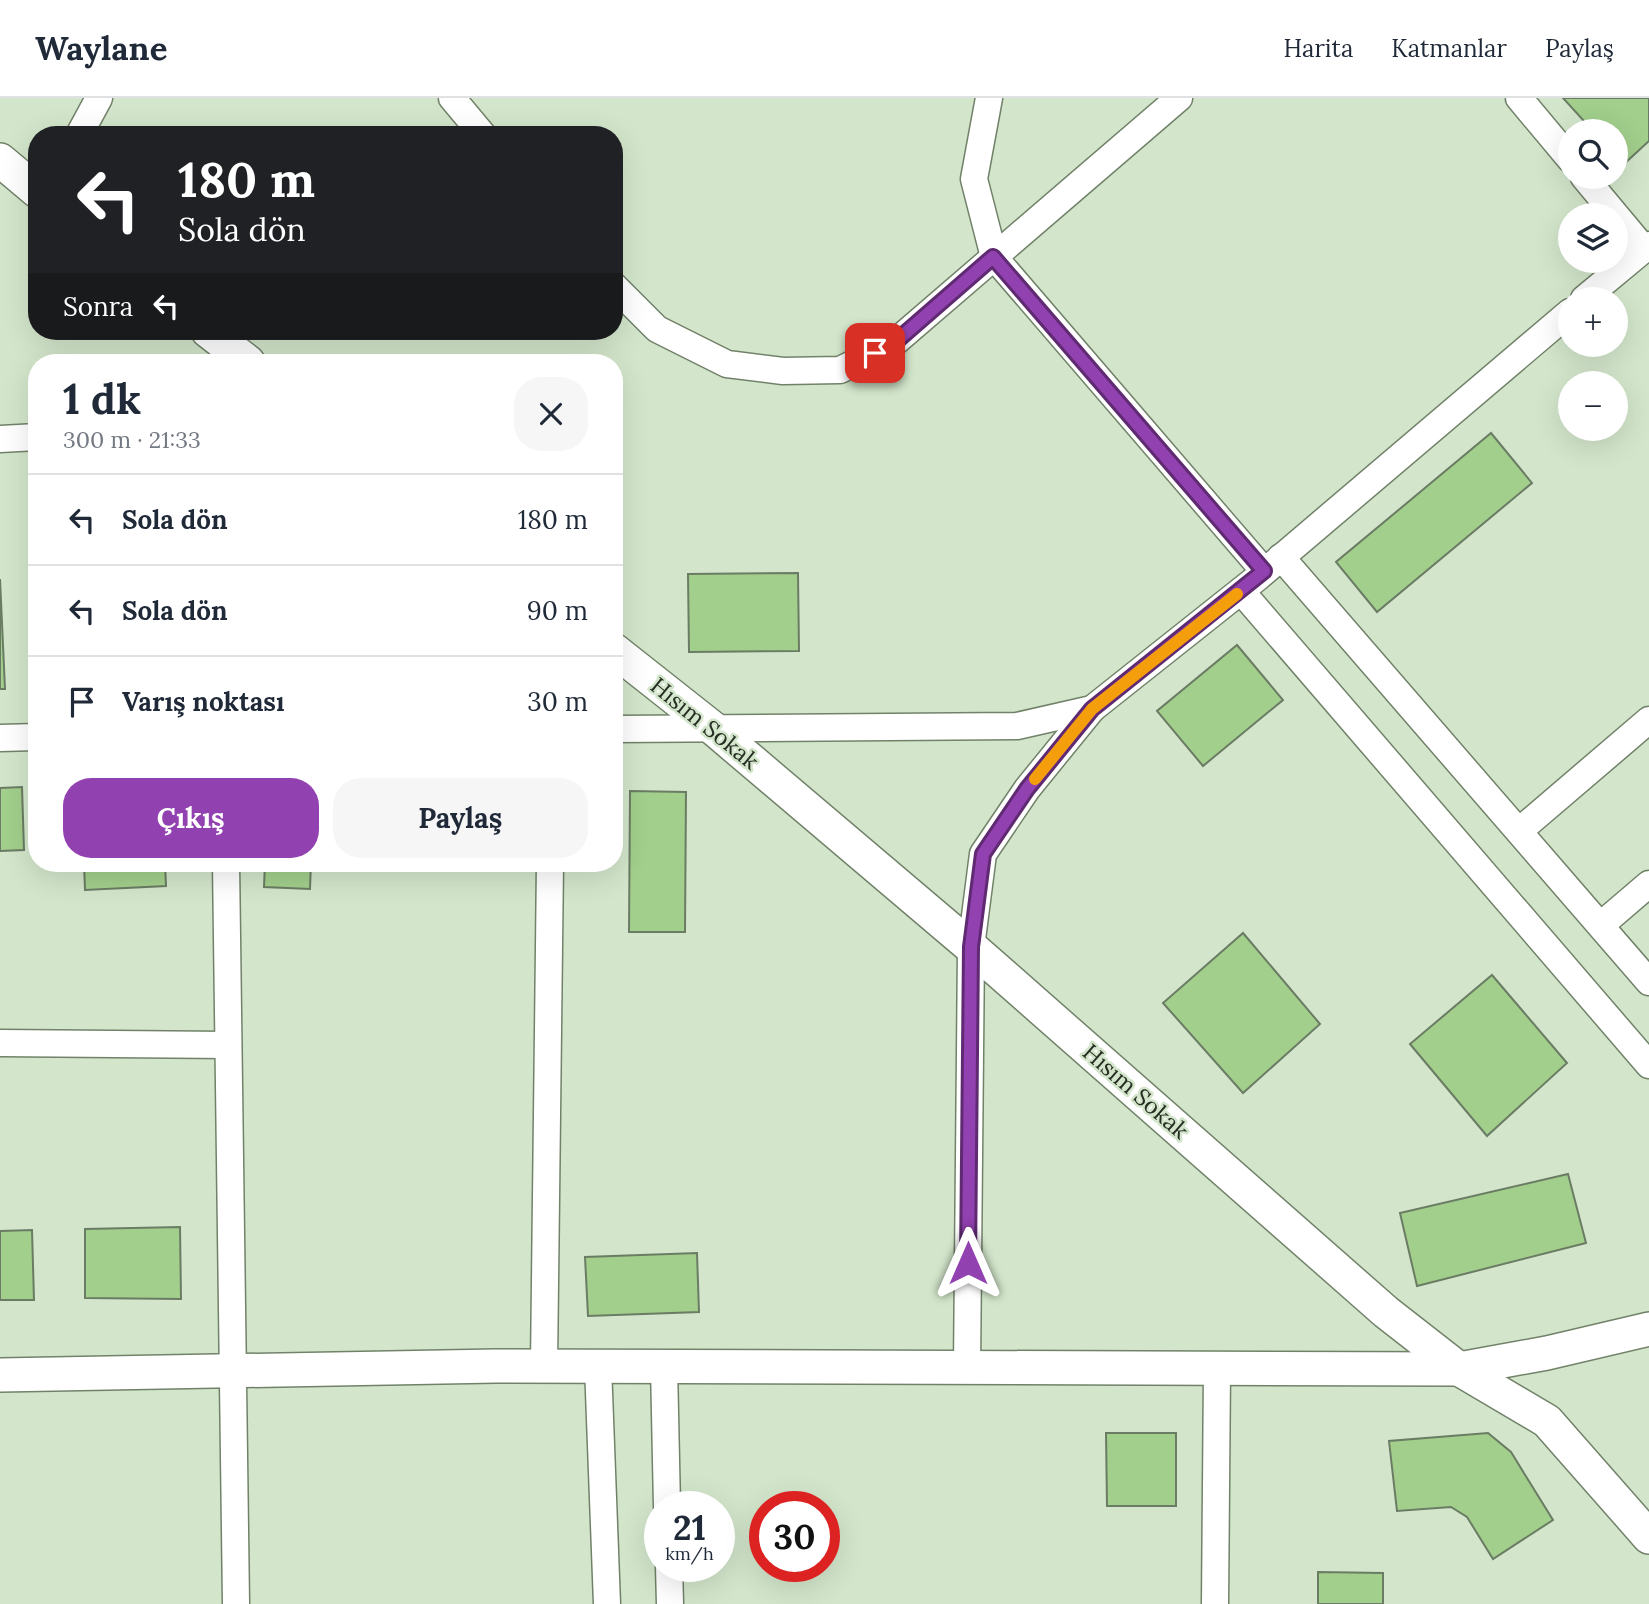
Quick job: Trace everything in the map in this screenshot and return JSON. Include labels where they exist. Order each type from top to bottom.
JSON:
[{"type":"street","points":[[84,126],[99,98]]},
{"type":"street","points":[[452,98],[476,126]]},
{"type":"street","points":[[989,98],[974,179],[993,257],[1518,831],[1649,982]]},
{"type":"street","points":[[623,295],[657,329],[727,364],[783,371],[840,370],[893,344],[1179,98]]},
{"type":"street","points":[[1519,98],[1558,145]]},
{"type":"street","points":[[0,160],[28,183]]},
{"type":"street","points":[[1595,189],[1646,247],[1598,287]]},
{"type":"street","points":[[967,1368],[971,947],[983,854],[1027,789],[1092,709],[1241,591],[1558,322]]},
{"type":"street","points":[[215,344],[233,354]]},
{"type":"street","points":[[0,439],[28,437]]},
{"type":"street","points":[[1241,591],[1649,1065]]},
{"type":"street","name":"Hısım Sokak","points":[[623,657],[714,729],[971,947],[1386,1312],[1459,1369],[1547,1421],[1649,1537]]},
{"type":"street","points":[[623,729],[1017,726],[1092,709]]},
{"type":"street","points":[[1518,831],[1649,720]]},
{"type":"street","points":[[0,738],[28,737]]},
{"type":"street","points":[[226,872],[236,1604]]},
{"type":"street","points":[[544,1366],[550,872]]},
{"type":"street","points":[[1601,925],[1649,884]]},
{"type":"street","points":[[0,1043],[229,1045]]},
{"type":"street","points":[[0,1375],[544,1366],[1459,1369],[1547,1353],[1649,1329]]},
{"type":"street","points":[[598,1366],[607,1604]]},
{"type":"street","points":[[664,1366],[667,1491]]},
{"type":"street","points":[[1215,1604],[1217,1370]]},
{"type":"street","points":[[669,1582],[670,1604]]},
{"type":"building","points":[[1563,98],[1649,98],[1649,141],[1628,160],[1628,119],[1582,119]]},
{"type":"building","points":[[1491,433],[1532,483],[1377,612],[1336,562]]},
{"type":"building","points":[[798,573],[799,651],[689,652],[688,574]]},
{"type":"building","points":[[0,579],[5,689],[0,689]]},
{"type":"building","points":[[1237,645],[1283,700],[1203,766],[1157,711]]},
{"type":"building","points":[[22,787],[24,850],[0,851],[0,788]]},
{"type":"building","points":[[630,791],[686,792],[685,932],[629,932]]},
{"type":"building","points":[[84,872],[165,872],[166,886],[85,890]]},
{"type":"building","points":[[265,872],[311,872],[310,889],[264,887]]},
{"type":"building","points":[[1243,933],[1320,1024],[1243,1093],[1163,1003]]},
{"type":"building","points":[[1492,975],[1567,1063],[1487,1136],[1410,1044]]},
{"type":"building","points":[[1568,1174],[1586,1243],[1417,1286],[1400,1213]]},
{"type":"building","points":[[180,1227],[181,1299],[85,1298],[85,1229]]},
{"type":"building","points":[[32,1230],[34,1300],[0,1300],[0,1231]]},
{"type":"building","points":[[697,1253],[699,1312],[588,1316],[585,1257]]},
{"type":"building","points":[[1106,1433],[1176,1433],[1176,1506],[1107,1506]]},
{"type":"building","points":[[1488,1433],[1511,1452],[1553,1520],[1493,1559],[1467,1517],[1451,1507],[1397,1511],[1389,1441]]},
{"type":"building","points":[[1318,1572],[1383,1573],[1383,1604],[1318,1604]]},
{"type":"slow traffic","points":[[1035,779],[1092,709],[1237,594]]},
{"type":"route","points":[[875,353],[893,344],[993,257],[1264,571],[1092,709],[1027,789],[983,854],[971,947],[968,1263]]}]
